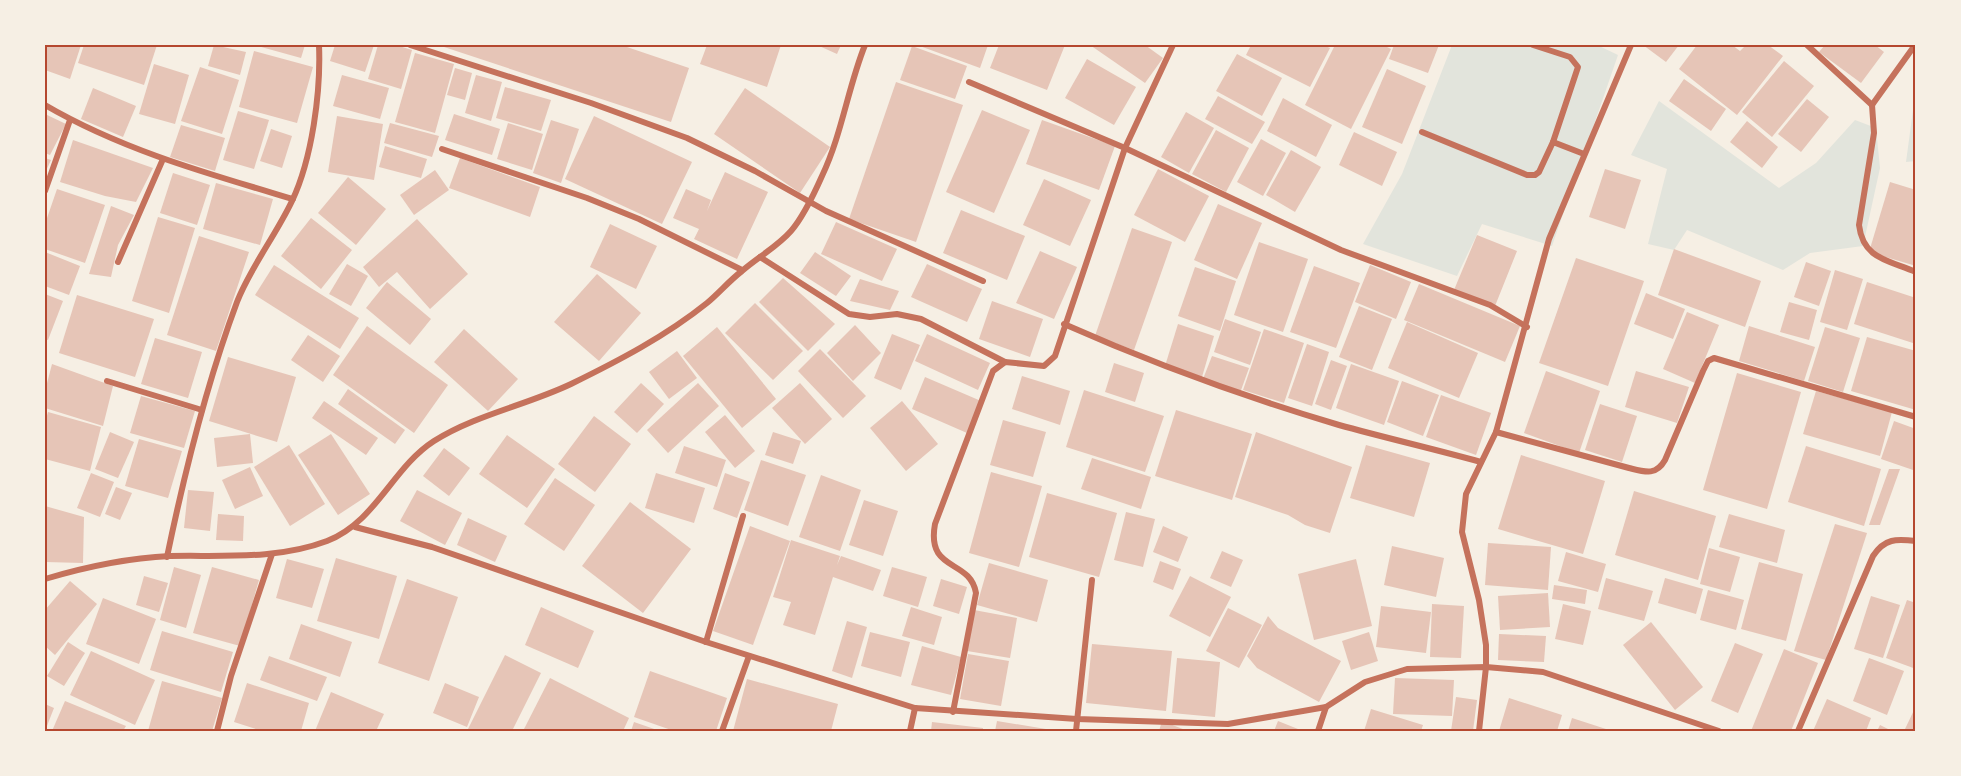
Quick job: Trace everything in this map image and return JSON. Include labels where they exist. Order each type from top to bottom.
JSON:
[{"type":"street","points":[[167,556],[185,473],[202,410],[238,298],[293,199],[311,137],[319,45]]},
{"type":"street","points":[[410,45],[591,103],[687,138],[755,171],[809,202],[983,281]]},
{"type":"street","points":[[45,579],[74,570],[167,556],[272,554],[327,541],[354,527],[384,495],[409,462],[435,440],[568,386],[650,343],[707,303],[742,270],[790,232],[824,173],[865,45]]},
{"type":"street","points":[[760,258],[849,314],[870,317],[897,314],[921,319],[1005,362],[1037,367],[1050,364],[1055,356],[1125,148],[1173,45]]},
{"type":"street","points":[[1422,132],[1527,175],[1535,175],[1539,172],[1553,142],[1578,68],[1569,57],[1533,45]]},
{"type":"street","points":[[1479,731],[1486,667],[1484,626],[1462,532],[1466,494],[1496,432],[1527,327],[1549,239],[1631,45]]},
{"type":"street","points":[[1807,45],[1850,88],[1872,105]]},
{"type":"street","points":[[1915,45],[1872,105],[1874,133],[1859,225],[1861,239],[1870,253],[1916,272]]},
{"type":"street","points":[[969,82],[1125,148],[1341,249],[1490,305],[1527,327]]},
{"type":"street","points":[[45,105],[70,120],[163,159],[293,199]]},
{"type":"street","points":[[45,191],[70,120]]},
{"type":"street","points":[[1553,142],[1584,154]]},
{"type":"street","points":[[442,149],[587,198],[639,219],[742,270]]},
{"type":"street","points":[[118,262],[163,159]]},
{"type":"street","points":[[1064,324],[1149,362],[1269,403],[1340,425],[1481,462]]},
{"type":"street","points":[[1496,432],[1649,473],[1656,471],[1665,459],[1708,362],[1714,358],[1916,417]]},
{"type":"street","points":[[952,712],[976,593],[974,582],[968,574],[945,562],[935,549],[933,537],[935,524],[993,371],[1005,362]]},
{"type":"street","points":[[107,381],[202,410]]},
{"type":"street","points":[[706,642],[742,516]]},
{"type":"street","points":[[354,527],[454,555],[706,642],[915,708],[1077,719],[1228,724],[1326,707],[1365,682],[1407,669],[1486,667],[1543,672],[1719,731]]},
{"type":"street","points":[[1798,731],[1880,546],[1897,539],[1916,541]]},
{"type":"street","points":[[217,731],[231,676],[272,554]]},
{"type":"street","points":[[1076,731],[1092,580]]},
{"type":"street","points":[[722,731],[749,656]]},
{"type":"street","points":[[1318,731],[1326,707]]},
{"type":"street","points":[[910,731],[915,708]]},
{"type":"street","points":[[1226,731],[1228,724]]},
{"type":"shaded area","points":[[1452,45],[1597,45],[1618,55],[1552,246],[1482,224],[1457,276],[1363,244],[1402,174]]},
{"type":"shaded area","points":[[1659,101],[1779,188],[1816,163],[1855,120],[1876,128],[1880,168],[1863,246],[1810,253],[1783,270],[1687,230],[1674,250],[1648,244],[1667,169],[1631,155]]},
{"type":"shaded area","points":[[1916,109],[1916,161],[1906,162],[1913,110]]},
{"type":"building","points":[[45,45],[81,45],[70,79],[45,70]]},
{"type":"building","points":[[84,45],[157,45],[144,85],[78,63]]},
{"type":"building","points":[[214,45],[246,52],[240,75],[208,66]]},
{"type":"building","points":[[254,45],[305,45],[301,58]]},
{"type":"building","points":[[335,45],[374,45],[365,72],[330,61]]},
{"type":"building","points":[[378,45],[396,45],[412,50],[401,89],[368,79]]},
{"type":"building","points":[[438,45],[621,45],[689,68],[671,122]]},
{"type":"building","points":[[707,45],[781,45],[767,87],[700,64]]},
{"type":"building","points":[[817,45],[841,45],[837,54]]},
{"type":"building","points":[[917,45],[988,45],[980,68]]},
{"type":"building","points":[[999,45],[1065,45],[1047,90],[990,68]]},
{"type":"building","points":[[1090,45],[1145,45],[1163,58],[1145,83]]},
{"type":"building","points":[[1251,45],[1323,45],[1330,48],[1310,87],[1246,55]]},
{"type":"building","points":[[1335,45],[1383,45],[1391,49],[1351,129],[1305,105]]},
{"type":"building","points":[[1394,45],[1439,45],[1428,73],[1389,59]]},
{"type":"building","points":[[1643,45],[1679,45],[1666,62]]},
{"type":"building","points":[[1697,45],[1732,45],[1740,51],[1746,45],[1768,45],[1783,56],[1737,115],[1679,69]]},
{"type":"building","points":[[1825,45],[1875,45],[1884,52],[1861,83],[1819,52]]},
{"type":"building","points":[[912,46],[967,66],[955,99],[900,80]]},
{"type":"building","points":[[254,51],[313,67],[297,123],[239,107]]},
{"type":"building","points":[[415,53],[454,64],[435,133],[395,122]]},
{"type":"building","points":[[1237,54],[1282,78],[1262,116],[1216,91]]},
{"type":"building","points":[[1087,59],[1136,87],[1114,125],[1065,98]]},
{"type":"building","points":[[1784,61],[1814,86],[1772,137],[1742,112]]},
{"type":"building","points":[[154,64],[189,75],[175,124],[139,114]]},
{"type":"building","points":[[200,67],[239,80],[222,134],[181,121]]},
{"type":"building","points":[[455,68],[472,73],[465,100],[447,95]]},
{"type":"building","points":[[1387,69],[1426,86],[1402,144],[1362,127]]},
{"type":"building","points":[[342,75],[389,88],[380,119],[333,106]]},
{"type":"building","points":[[476,75],[502,82],[491,121],[465,113]]},
{"type":"building","points":[[1684,79],[1726,109],[1711,131],[1669,101]]},
{"type":"building","points":[[896,82],[963,105],[916,242],[849,219]]},
{"type":"building","points":[[505,87],[551,100],[541,131],[496,118]]},
{"type":"building","points":[[93,88],[136,106],[123,137],[81,119]]},
{"type":"building","points":[[745,88],[830,147],[800,193],[714,134]]},
{"type":"building","points":[[1218,96],[1265,122],[1252,144],[1205,119]]},
{"type":"building","points":[[1283,98],[1332,125],[1316,157],[1267,131]]},
{"type":"building","points":[[1807,99],[1829,117],[1801,152],[1778,134]]},
{"type":"building","points":[[982,110],[1030,130],[994,213],[946,192]]},
{"type":"building","points":[[238,111],[269,120],[254,169],[223,160]]},
{"type":"building","points":[[1186,112],[1214,128],[1189,173],[1161,157]]},
{"type":"building","points":[[45,114],[66,124],[50,155],[45,153]]},
{"type":"building","points":[[454,114],[500,129],[492,155],[445,140]]},
{"type":"building","points":[[337,116],[383,124],[374,180],[328,172]]},
{"type":"building","points":[[594,116],[692,162],[662,224],[565,179]]},
{"type":"building","points":[[551,120],[579,129],[561,183],[533,173]]},
{"type":"building","points":[[1042,120],[1115,146],[1099,190],[1026,164]]},
{"type":"building","points":[[1747,121],[1778,147],[1762,168],[1730,142]]},
{"type":"building","points":[[390,123],[439,136],[432,157],[384,143]]},
{"type":"building","points":[[508,123],[543,134],[532,170],[497,159]]},
{"type":"building","points":[[181,125],[225,138],[215,171],[170,157]]},
{"type":"building","points":[[271,129],[292,136],[282,168],[260,161]]},
{"type":"building","points":[[1216,130],[1249,148],[1226,192],[1192,174]]},
{"type":"building","points":[[1354,132],[1397,152],[1382,186],[1339,165]]},
{"type":"building","points":[[1261,139],[1286,153],[1263,196],[1237,182]]},
{"type":"building","points":[[73,140],[153,168],[136,202],[105,196],[60,182]]},
{"type":"building","points":[[385,146],[427,159],[421,178],[379,167]]},
{"type":"building","points":[[1291,150],[1321,167],[1295,212],[1266,195]]},
{"type":"building","points":[[45,158],[51,160],[45,173]]},
{"type":"building","points":[[460,158],[540,187],[530,217],[449,188]]},
{"type":"building","points":[[1158,169],[1209,196],[1185,242],[1134,215]]},
{"type":"building","points":[[1605,169],[1641,180],[1625,229],[1589,217]]},
{"type":"building","points":[[435,170],[449,190],[414,215],[400,195]]},
{"type":"building","points":[[725,172],[768,192],[737,259],[694,239],[699,229],[673,218],[686,189],[711,200],[707,211]]},
{"type":"building","points":[[173,173],[210,185],[197,225],[160,213]]},
{"type":"building","points":[[348,177],[386,209],[356,245],[318,213]]},
{"type":"building","points":[[1044,179],[1091,200],[1070,246],[1023,225]]},
{"type":"building","points":[[1890,182],[1916,190],[1916,266],[1869,252]]},
{"type":"building","points":[[216,183],[273,199],[260,245],[203,229]]},
{"type":"building","points":[[57,189],[105,205],[85,263],[45,249],[45,224]]},
{"type":"building","points":[[1218,204],[1262,223],[1237,279],[1194,260]]},
{"type":"building","points":[[111,206],[134,215],[118,245],[111,277],[89,274]]},
{"type":"building","points":[[961,210],[1025,236],[1007,280],[943,253]]},
{"type":"building","points":[[158,217],[195,228],[169,313],[132,301]]},
{"type":"building","points":[[311,218],[352,250],[321,289],[281,256]]},
{"type":"building","points":[[417,219],[468,274],[430,309],[397,272],[379,287],[363,267]]},
{"type":"building","points":[[836,222],[897,249],[882,281],[821,254]]},
{"type":"building","points":[[610,224],[657,246],[636,289],[590,267]]},
{"type":"building","points":[[1132,228],[1172,242],[1134,350],[1095,336]]},
{"type":"building","points":[[1477,235],[1517,251],[1495,306],[1454,290]]},
{"type":"building","points":[[199,236],[249,252],[216,351],[167,335]]},
{"type":"building","points":[[1259,242],[1308,259],[1283,332],[1234,315]]},
{"type":"building","points":[[1674,249],[1761,281],[1745,327],[1658,295]]},
{"type":"building","points":[[1040,251],[1077,267],[1054,319],[1016,303]]},
{"type":"building","points":[[45,252],[80,266],[69,295],[45,286]]},
{"type":"building","points":[[815,252],[851,276],[836,296],[800,273]]},
{"type":"building","points":[[1576,258],[1644,281],[1608,386],[1539,363]]},
{"type":"building","points":[[1806,262],[1831,271],[1819,306],[1794,297]]},
{"type":"building","points":[[347,264],[368,276],[351,306],[329,294]]},
{"type":"building","points":[[927,264],[982,289],[967,322],[911,297]]},
{"type":"building","points":[[274,265],[359,318],[340,349],[255,295]]},
{"type":"building","points":[[1370,265],[1411,282],[1396,319],[1355,302]]},
{"type":"building","points":[[1314,266],[1360,283],[1336,348],[1290,332]]},
{"type":"building","points":[[1195,267],[1236,281],[1220,331],[1178,316]]},
{"type":"building","points":[[1835,270],[1863,279],[1847,330],[1820,322]]},
{"type":"building","points":[[597,274],[641,313],[599,361],[554,322]]},
{"type":"building","points":[[783,278],[835,324],[808,351],[759,302]]},
{"type":"building","points":[[860,279],[899,291],[890,310],[850,301]]},
{"type":"building","points":[[387,282],[431,319],[410,345],[366,308]]},
{"type":"building","points":[[1867,282],[1916,298],[1916,344],[1854,324]]},
{"type":"building","points":[[1419,284],[1520,326],[1505,362],[1404,320]]},
{"type":"building","points":[[1646,293],[1685,309],[1673,339],[1634,324]]},
{"type":"building","points":[[45,294],[63,301],[48,340],[45,339]]},
{"type":"building","points":[[77,295],[154,319],[135,377],[59,353]]},
{"type":"building","points":[[992,301],[1043,319],[1030,357],[979,339]]},
{"type":"building","points":[[1789,302],[1817,310],[1809,340],[1780,332]]},
{"type":"building","points":[[755,303],[803,351],[773,380],[725,333]]},
{"type":"building","points":[[1359,306],[1392,319],[1372,370],[1339,357]]},
{"type":"building","points":[[1687,312],[1719,325],[1695,383],[1663,369]]},
{"type":"building","points":[[1225,319],[1261,332],[1250,365],[1214,352]]},
{"type":"building","points":[[1407,322],[1478,353],[1459,398],[1388,368]]},
{"type":"building","points":[[1178,324],[1214,336],[1202,377],[1165,366]]},
{"type":"building","points":[[855,325],[881,353],[853,381],[827,353]]},
{"type":"building","points":[[367,326],[448,385],[414,433],[333,375]]},
{"type":"building","points":[[1749,326],[1815,347],[1804,381],[1739,361]]},
{"type":"building","points":[[717,327],[776,399],[742,428],[683,356]]},
{"type":"building","points":[[1825,327],[1860,338],[1843,392],[1808,381]]},
{"type":"building","points":[[464,329],[518,379],[488,411],[434,362]]},
{"type":"building","points":[[1264,329],[1304,343],[1284,403],[1243,390]]},
{"type":"building","points":[[892,334],[920,345],[901,390],[874,378]]},
{"type":"building","points":[[927,334],[990,363],[978,390],[915,361]]},
{"type":"building","points":[[308,335],[340,356],[323,382],[291,360]]},
{"type":"building","points":[[1867,337],[1916,351],[1916,410],[1851,391]]},
{"type":"building","points":[[155,338],[202,352],[188,398],[141,384]]},
{"type":"building","points":[[1307,344],[1329,352],[1312,406],[1288,398]]},
{"type":"building","points":[[820,349],[866,396],[843,418],[798,371]]},
{"type":"building","points":[[677,351],[697,378],[669,399],[649,372]]},
{"type":"building","points":[[1212,356],[1249,368],[1240,393],[1203,379]]},
{"type":"building","points":[[228,357],[296,377],[277,442],[209,421]]},
{"type":"building","points":[[1331,360],[1347,366],[1331,410],[1315,404]]},
{"type":"building","points":[[1114,363],[1144,373],[1135,402],[1105,392]]},
{"type":"building","points":[[52,364],[113,386],[103,426],[45,408],[45,391]]},
{"type":"building","points":[[1351,364],[1399,381],[1384,425],[1336,408]]},
{"type":"building","points":[[1546,371],[1600,391],[1579,453],[1524,433]]},
{"type":"building","points":[[1636,371],[1689,387],[1677,423],[1625,407]]},
{"type":"building","points":[[1737,373],[1801,392],[1767,509],[1703,490]]},
{"type":"building","points":[[1022,376],[1070,391],[1060,425],[1012,409]]},
{"type":"building","points":[[925,377],[981,401],[967,433],[912,409]]},
{"type":"building","points":[[1402,381],[1439,395],[1423,436],[1387,422]]},
{"type":"building","points":[[641,383],[664,404],[637,433],[614,412]]},
{"type":"building","points":[[698,383],[719,406],[668,453],[647,430]]},
{"type":"building","points":[[800,383],[832,419],[805,444],[772,408]]},
{"type":"building","points":[[348,389],[405,430],[395,444],[338,404]]},
{"type":"building","points":[[1084,390],[1164,416],[1145,472],[1066,447]]},
{"type":"building","points":[[1816,391],[1892,412],[1880,456],[1803,434]]},
{"type":"building","points":[[1441,395],[1491,413],[1476,455],[1426,437]]},
{"type":"building","points":[[141,396],[195,411],[184,448],[130,433]]},
{"type":"building","points":[[324,401],[378,438],[366,455],[312,418]]},
{"type":"building","points":[[902,401],[938,444],[906,471],[870,428]]},
{"type":"building","points":[[1600,404],[1637,416],[1622,462],[1585,450]]},
{"type":"building","points":[[1176,410],[1252,434],[1232,500],[1155,476]]},
{"type":"building","points":[[48,412],[101,427],[90,471],[45,459],[45,423]]},
{"type":"building","points":[[725,415],[755,451],[735,468],[705,432]]},
{"type":"building","points":[[594,416],[631,444],[595,492],[558,464]]},
{"type":"building","points":[[1003,420],[1046,432],[1033,477],[990,465]]},
{"type":"building","points":[[1894,421],[1916,429],[1916,471],[1881,459]]},
{"type":"building","points":[[110,432],[134,442],[118,478],[95,469]]},
{"type":"building","points":[[773,432],[801,441],[793,464],[765,455]]},
{"type":"building","points":[[1256,432],[1352,467],[1330,533],[1305,525],[1288,515],[1235,497]]},
{"type":"building","points":[[250,434],[253,463],[217,467],[214,438]]},
{"type":"building","points":[[331,434],[370,494],[338,515],[298,455]]},
{"type":"building","points":[[507,435],[555,469],[527,508],[479,474]]},
{"type":"building","points":[[139,439],[182,451],[168,498],[125,486]]},
{"type":"building","points":[[289,445],[325,504],[290,526],[254,467]]},
{"type":"building","points":[[1366,445],[1430,463],[1414,517],[1350,498]]},
{"type":"building","points":[[684,446],[726,460],[717,487],[675,473]]},
{"type":"building","points":[[1806,446],[1881,469],[1864,526],[1788,502]]},
{"type":"building","points":[[444,448],[470,468],[449,496],[423,476]]},
{"type":"building","points":[[1521,455],[1605,481],[1583,554],[1498,529]]},
{"type":"building","points":[[1092,458],[1151,477],[1141,509],[1081,489]]},
{"type":"building","points":[[761,460],[806,475],[788,526],[744,510]]},
{"type":"building","points":[[250,467],[263,496],[235,509],[222,480]]},
{"type":"building","points":[[1889,469],[1900,469],[1880,525],[1869,525]]},
{"type":"building","points":[[991,472],[1042,486],[1019,567],[969,553]]},
{"type":"building","points":[[91,473],[114,482],[100,517],[77,508]]},
{"type":"building","points":[[656,473],[705,488],[694,523],[645,508]]},
{"type":"building","points":[[725,473],[750,482],[737,518],[713,509]]},
{"type":"building","points":[[821,475],[861,490],[840,551],[799,537]]},
{"type":"building","points":[[555,478],[595,505],[564,551],[524,524]]},
{"type":"building","points":[[116,487],[132,493],[120,520],[105,514]]},
{"type":"building","points":[[188,490],[214,492],[210,531],[184,528]]},
{"type":"building","points":[[417,490],[462,513],[445,545],[400,521]]},
{"type":"building","points":[[1634,491],[1716,516],[1698,580],[1615,555]]},
{"type":"building","points":[[1047,493],[1117,513],[1099,577],[1029,557]]},
{"type":"building","points":[[864,500],[898,511],[883,556],[849,545]]},
{"type":"building","points":[[630,502],[691,549],[643,613],[582,566]]},
{"type":"building","points":[[45,506],[84,517],[83,563],[45,562]]},
{"type":"building","points":[[1126,512],[1155,519],[1143,567],[1114,560]]},
{"type":"building","points":[[218,514],[244,516],[243,541],[216,540]]},
{"type":"building","points":[[1729,514],[1785,530],[1777,563],[1719,547]]},
{"type":"building","points":[[468,518],[507,536],[495,562],[457,545]]},
{"type":"building","points":[[1835,524],[1867,533],[1826,660],[1794,651]]},
{"type":"building","points":[[750,526],[790,541],[753,645],[713,631]]},
{"type":"building","points":[[1163,526],[1188,537],[1178,562],[1153,552]]},
{"type":"building","points":[[791,540],[840,556],[837,565],[841,556],[881,570],[873,591],[833,577],[815,635],[783,625],[791,602],[773,597]]},
{"type":"building","points":[[1488,543],[1551,547],[1548,590],[1485,585]]},
{"type":"building","points":[[1392,546],[1444,558],[1436,597],[1384,585]]},
{"type":"building","points":[[1709,548],[1740,557],[1730,592],[1700,584]]},
{"type":"building","points":[[1222,551],[1243,560],[1231,587],[1210,578]]},
{"type":"building","points":[[1566,552],[1606,564],[1598,592],[1558,581]]},
{"type":"building","points":[[336,558],[397,576],[379,639],[317,621]]},
{"type":"building","points":[[287,559],[324,569],[312,608],[276,598]]},
{"type":"building","points":[[1356,559],[1372,626],[1314,640],[1298,574]]},
{"type":"building","points":[[1160,561],[1181,569],[1173,590],[1153,582]]},
{"type":"building","points":[[1759,562],[1803,574],[1786,641],[1741,629]]},
{"type":"building","points":[[989,563],[1048,580],[1037,622],[977,605]]},
{"type":"building","points":[[174,567],[201,575],[186,628],[160,620]]},
{"type":"building","points":[[212,567],[259,580],[240,646],[193,633]]},
{"type":"building","points":[[892,567],[927,577],[918,607],[883,596]]},
{"type":"building","points":[[144,576],[168,583],[159,612],[136,605]]},
{"type":"building","points":[[1190,576],[1231,597],[1210,637],[1169,616]]},
{"type":"building","points":[[1606,578],[1653,591],[1644,621],[1598,609]]},
{"type":"building","points":[[1665,578],[1703,589],[1696,614],[1658,603]]},
{"type":"building","points":[[407,579],[458,597],[429,681],[378,663]]},
{"type":"building","points":[[941,579],[967,587],[959,614],[933,606]]},
{"type":"building","points":[[70,581],[97,604],[55,655],[45,646],[45,610]]},
{"type":"building","points":[[1554,585],[1587,590],[1585,604],[1552,599]]},
{"type":"building","points":[[1708,590],[1744,600],[1736,630],[1700,620]]},
{"type":"building","points":[[1548,593],[1550,627],[1500,630],[1498,596]]},
{"type":"building","points":[[1871,596],[1900,605],[1883,658],[1854,649]]},
{"type":"building","points":[[103,598],[156,619],[139,664],[86,644]]},
{"type":"building","points":[[1907,600],[1916,603],[1916,669],[1886,658]]},
{"type":"building","points":[[1432,604],[1464,606],[1461,658],[1430,657]]},
{"type":"building","points":[[1563,604],[1591,611],[1583,645],[1555,639]]},
{"type":"building","points":[[1381,606],[1431,612],[1426,653],[1376,647]]},
{"type":"building","points":[[541,607],[594,631],[578,668],[525,645]]},
{"type":"building","points":[[911,607],[942,617],[934,645],[902,636]]},
{"type":"building","points":[[1228,608],[1262,625],[1239,668],[1206,651]]},
{"type":"building","points":[[974,610],[1017,618],[1010,658],[967,651]]},
{"type":"building","points":[[1268,616],[1278,628],[1341,661],[1319,702],[1257,668],[1247,656]]},
{"type":"building","points":[[847,621],[867,627],[852,678],[832,671]]},
{"type":"building","points":[[1651,622],[1703,687],[1675,710],[1623,645]]},
{"type":"building","points":[[301,624],[352,642],[340,677],[289,659]]},
{"type":"building","points":[[162,631],[233,652],[221,692],[150,670]]},
{"type":"building","points":[[870,632],[910,642],[901,677],[861,666]]},
{"type":"building","points":[[1369,632],[1378,661],[1351,670],[1342,641]]},
{"type":"building","points":[[1499,634],[1546,636],[1544,662],[1498,660]]},
{"type":"building","points":[[68,642],[85,653],[64,686],[47,676]]},
{"type":"building","points":[[1735,643],[1763,654],[1738,713],[1711,701]]},
{"type":"building","points":[[1092,644],[1172,651],[1166,711],[1086,703]]},
{"type":"building","points":[[922,646],[961,657],[951,695],[911,685]]},
{"type":"building","points":[[1784,649],[1818,663],[1791,731],[1751,731]]},
{"type":"building","points":[[91,651],[155,680],[135,725],[70,695]]},
{"type":"building","points":[[968,654],[1009,661],[1001,706],[960,699]]},
{"type":"building","points":[[505,655],[541,673],[512,731],[467,731]]},
{"type":"building","points":[[269,656],[327,677],[317,701],[260,680]]},
{"type":"building","points":[[1177,658],[1220,662],[1215,717],[1172,713]]},
{"type":"building","points":[[1869,658],[1904,671],[1887,715],[1853,701]]},
{"type":"building","points":[[650,671],[727,698],[716,731],[674,731],[634,717]]},
{"type":"building","points":[[550,678],[629,718],[623,731],[523,731]]},
{"type":"building","points":[[1395,678],[1454,680],[1452,716],[1393,714]]},
{"type":"building","points":[[747,679],[838,704],[831,731],[733,731]]},
{"type":"building","points":[[162,681],[222,698],[212,731],[148,731]]},
{"type":"building","points":[[247,683],[309,703],[301,731],[262,731],[234,722]]},
{"type":"building","points":[[445,683],[479,697],[467,727],[433,713]]},
{"type":"building","points":[[331,692],[384,714],[376,731],[315,731]]},
{"type":"building","points":[[1456,697],[1477,700],[1473,731],[1451,731]]},
{"type":"building","points":[[1509,698],[1562,715],[1557,731],[1499,731]]},
{"type":"building","points":[[1827,699],[1871,718],[1866,731],[1813,731]]},
{"type":"building","points":[[65,701],[126,726],[123,731],[52,731]]},
{"type":"building","points":[[45,704],[54,708],[45,731]]},
{"type":"building","points":[[1916,706],[1916,731],[1909,731],[1905,729]]},
{"type":"building","points":[[1371,709],[1423,725],[1421,731],[1364,731]]},
{"type":"building","points":[[1572,718],[1606,729],[1605,731],[1568,731]]},
{"type":"building","points":[[997,721],[1052,730],[995,731]]},
{"type":"building","points":[[1162,721],[1188,731],[1159,731]]},
{"type":"building","points":[[1278,721],[1303,731],[1274,731]]},
{"type":"building","points":[[634,722],[660,731],[631,731]]},
{"type":"building","points":[[932,722],[983,728],[983,731],[931,731]]},
{"type":"building","points":[[1880,725],[1892,731],[1877,731]]}]
